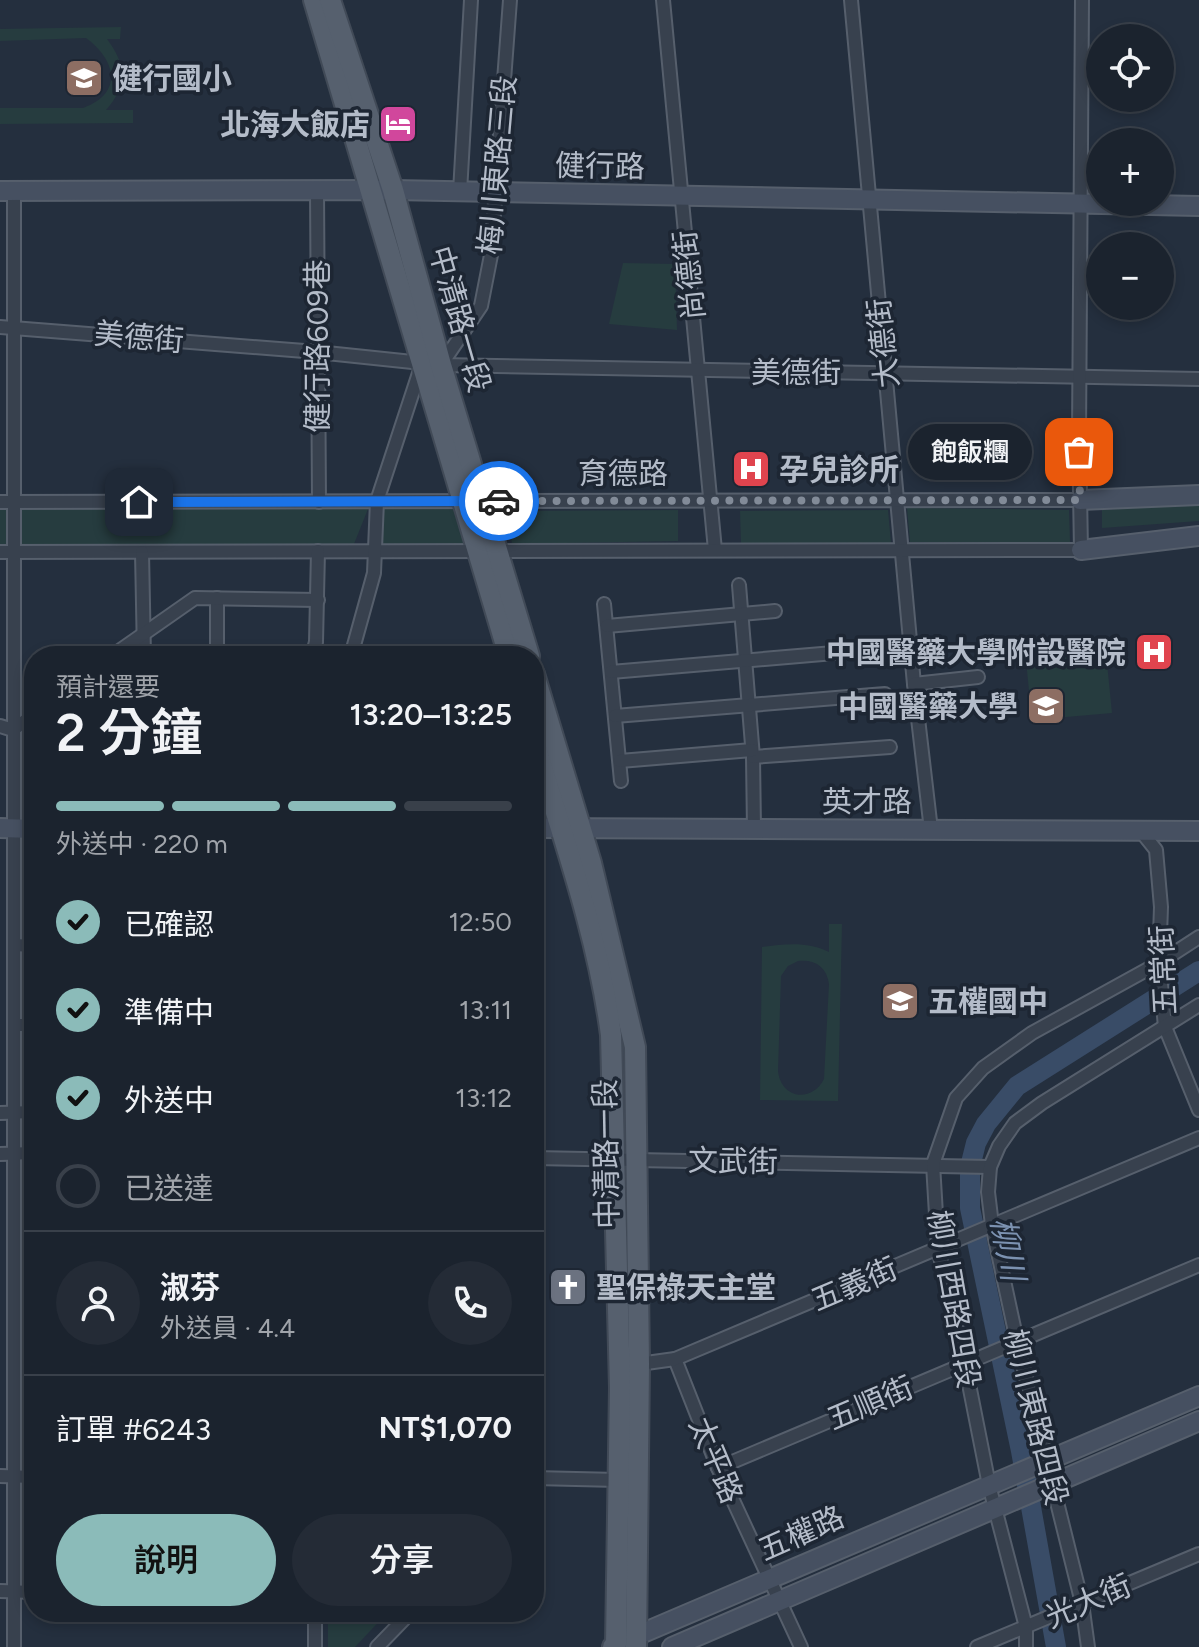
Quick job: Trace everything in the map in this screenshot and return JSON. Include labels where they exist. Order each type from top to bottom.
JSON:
[{"type":"main road","name":"中清路一段","points":[[314,0],[369,190],[431,364],[487,551],[507,646]]},
{"type":"main road","name":"中清路一段","points":[[330,0],[393,190],[431,364]]},
{"type":"main road","name":"中清路一段","points":[[487,551],[525,646]]},
{"type":"main road","name":"中清路一段","points":[[544,717],[570,828],[635,1047],[626,1160],[618,1480],[624,1644]]},
{"type":"main road","name":"中清路一段","points":[[544,765],[570,828]]},
{"type":"main road","name":"中清路一段","points":[[624,1644],[639,1364],[626,1160]]},
{"type":"street","points":[[460,192],[471,0]]},
{"type":"street","name":"梅川東路三段","points":[[354,646],[374,573],[377,501],[431,364],[481,306],[491,255],[497,192],[510,0]]},
{"type":"street","name":"尚德街","points":[[663,0],[715,550]]},
{"type":"street","name":"大德街","points":[[851,0],[914,684],[931,830]]},
{"type":"street","points":[[1081,550],[1082,0]]},
{"type":"street","name":"健行路609巷","points":[[317,190],[319,502]]},
{"type":"street","name":"健行路","points":[[7,191],[393,190],[1199,206]]},
{"type":"street","points":[[7,191],[15,328],[6,502],[16,829],[15,1112],[7,1154],[7,1476],[14,1647]]},
{"type":"street","name":"美德街","points":[[0,327],[431,364],[699,372],[886,372],[1199,379]]},
{"type":"street","name":"育德路","points":[[6,502],[1080,500],[1199,495]]},
{"type":"street","points":[[6,552],[1081,550],[1199,536]]},
{"type":"street","points":[[315,646],[318,551]]},
{"type":"street","points":[[142,552],[144,646]]},
{"type":"street","points":[[739,585],[752,753],[754,829]]},
{"type":"street","points":[[125,646],[195,598],[318,600]]},
{"type":"street","points":[[217,598],[217,646]]},
{"type":"street","points":[[604,604],[621,781]]},
{"type":"street","points":[[607,626],[775,611]]},
{"type":"street","points":[[611,672],[881,649]]},
{"type":"street","points":[[914,684],[978,677]]},
{"type":"street","points":[[615,716],[885,694]]},
{"type":"street","points":[[13,730],[24,722]]},
{"type":"street","points":[[0,726],[13,730]]},
{"type":"street","points":[[620,761],[890,747]]},
{"type":"street","name":"英才路","points":[[544,828],[1199,831]]},
{"type":"street","name":"五常街","points":[[1140,830],[1156,850],[1165,1027],[1199,1110]]},
{"type":"street","name":"柳川西路四段","points":[[1026,1647],[1031,1624],[989,1485],[970,1361],[941,1247],[933,1164],[956,1098],[983,1068],[1032,1033],[1160,969],[1199,937]]},
{"type":"street","points":[[14,945],[24,946]]},
{"type":"street","name":"柳川東路四段","points":[[1088,1647],[1082,1603],[1048,1460],[1011,1343],[987,1227],[990,1167],[999,1146],[1015,1123],[1199,1005]]},
{"type":"street","points":[[14,1025],[24,1025]]},
{"type":"street","points":[[0,1113],[24,1112]]},
{"type":"street","name":"五義街","points":[[639,1364],[675,1359],[1199,1138]]},
{"type":"street","name":"文武街","points":[[544,1158],[990,1167]]},
{"type":"street","name":"五順街","points":[[718,1468],[1199,1265]]},
{"type":"street","name":"太平路","points":[[675,1359],[718,1468],[801,1647]]},
{"type":"street","points":[[620,1388],[639,1364]]},
{"type":"street","points":[[1048,1460],[1199,1396]]},
{"type":"street","points":[[1053,1483],[1199,1421]]},
{"type":"street","name":"五權路","points":[[624,1644],[1048,1460]]},
{"type":"street","points":[[544,1478],[618,1480]]},
{"type":"street","name":"五權路","points":[[672,1647],[1053,1483]]},
{"type":"street","name":"光大街","points":[[977,1647],[1199,1554]]},
{"type":"street","points":[[0,1591],[24,1592]]},
{"type":"street","points":[[315,1622],[315,1647]]},
{"type":"street","points":[[377,1647],[401,1622]]},
{"type":"green space","points":[[121,27],[120,39],[107,39],[118,58],[122,75],[118,92],[106,110],[133,110],[133,123],[0,124],[0,108],[83,108],[105,94],[111,75],[104,56],[86,38],[0,41],[0,29]]},
{"type":"green space","points":[[623,263],[675,264],[677,330],[609,324]]},
{"type":"green space","points":[[1199,504],[1199,521],[1102,528],[1102,510]]},
{"type":"green space","points":[[18,506],[368,509],[354,544],[18,548]]},
{"type":"green space","points":[[0,507],[8,507],[8,548],[0,548]]},
{"type":"green space","points":[[907,508],[1069,510],[1070,542],[910,542]]},
{"type":"green space","points":[[383,509],[457,509],[467,545],[383,544]]},
{"type":"green space","points":[[678,510],[678,541],[512,544],[507,511]]},
{"type":"green space","points":[[888,510],[891,543],[741,543],[740,511]]},
{"type":"green space","points":[[1106,653],[1112,713],[1032,720],[1026,661]]},
{"type":"green space","points":[[829,924],[842,924],[838,1101],[760,1100],[762,947],[804,945],[829,952]],"holes":[[[804,961],[815,963],[823,969],[829,984],[824,1079],[812,1092],[798,1094],[785,1087],[778,1071],[781,976],[788,966]]]},
{"type":"green space","points":[[328,1622],[379,1622],[355,1647],[328,1647]]},
{"type":"waterway","name":"柳川","points":[[1056,1647],[1021,1451],[970,1208],[970,1167],[976,1143],[986,1124],[1017,1086],[1199,971]]},
{"type":"way so far","points":[[499,501],[1080,500],[1079,452]]},
{"type":"place","name":"健行國小","points":[[84,78]]},
{"type":"place","name":"北海大飯店","points":[[398,124]]},
{"type":"place","name":"飽飯糰","points":[[1079,452]]},
{"type":"place","name":"孕兒診所","points":[[751,469]]},
{"type":"place","name":"中國醫藥大學附設醫院","points":[[1154,652]]},
{"type":"place","name":"中國醫藥大學","points":[[1046,706]]},
{"type":"place","name":"五權國中","points":[[900,1001]]},
{"type":"place","name":"聖保祿天主堂","points":[[568,1287]]},
{"type":"route","points":[[139,502],[499,501]]}]
